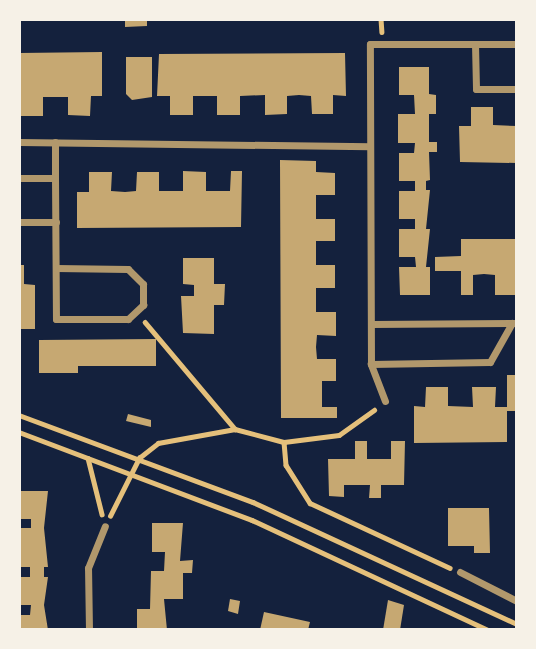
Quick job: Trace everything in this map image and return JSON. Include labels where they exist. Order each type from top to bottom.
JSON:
[{"type":"street","points":[[385,401],[371,364],[370,44],[517,44]]},
{"type":"street","points":[[475,44],[476,89],[517,89]]},
{"type":"street","points":[[19,142],[370,146]]},
{"type":"street","points":[[55,142],[56,318],[128,319],[143,305],[143,284],[128,269],[56,268]]},
{"type":"street","points":[[19,178],[55,178]]},
{"type":"street","points":[[19,222],[56,222]]},
{"type":"street","points":[[371,324],[514,323]]},
{"type":"street","points":[[371,364],[490,362],[514,323]]},
{"type":"street","points":[[89,630],[88,568],[105,526]]},
{"type":"street","points":[[460,572],[517,601]]},
{"type":"path","points":[[137,313],[235,429]]},
{"type":"path","points":[[105,526],[139,458],[158,443],[235,429],[284,442],[340,435],[385,401]]},
{"type":"path","points":[[19,415],[253,502],[517,624]]},
{"type":"path","points":[[19,432],[131,477],[252,520],[488,630]]},
{"type":"path","points":[[284,442],[286,465],[310,503],[460,572]]},
{"type":"path","points":[[88,458],[105,526]]},
{"type":"building","points":[[125,19],[147,19],[147,26],[125,27]]},
{"type":"building","points":[[102,52],[102,96],[91,96],[90,116],[68,115],[68,97],[43,97],[43,116],[21,116],[19,53]]},
{"type":"building","points":[[345,53],[346,96],[333,95],[333,114],[312,114],[311,96],[299,95],[287,96],[287,114],[265,115],[265,95],[240,96],[240,115],[217,115],[217,96],[193,96],[193,115],[170,115],[170,96],[157,96],[159,54]]},
{"type":"building","points":[[126,57],[152,57],[152,97],[132,100],[126,94]]},
{"type":"building","points":[[399,67],[429,67],[429,94],[436,95],[436,114],[429,114],[429,142],[437,142],[437,152],[429,152],[430,180],[426,181],[426,190],[430,190],[426,267],[430,267],[430,295],[400,295],[399,267],[416,267],[415,257],[399,257],[399,229],[415,229],[415,219],[399,219],[399,191],[415,191],[415,181],[399,181],[399,153],[414,153],[415,143],[398,143],[398,114],[415,114],[414,95],[399,95]]},
{"type":"building","points":[[471,107],[493,107],[493,125],[517,126],[517,163],[460,162],[459,126],[471,126]]},
{"type":"building","points":[[280,160],[316,161],[316,172],[335,173],[335,195],[316,195],[316,219],[335,219],[335,241],[316,241],[316,265],[335,265],[335,288],[316,288],[316,312],[336,312],[336,336],[317,335],[316,347],[317,359],[336,359],[336,381],[322,381],[322,407],[337,407],[337,418],[281,418]]},
{"type":"building","points":[[183,171],[206,172],[206,191],[230,191],[231,171],[242,171],[241,227],[77,228],[77,192],[89,192],[89,172],[112,172],[111,191],[125,192],[136,191],[137,172],[159,172],[159,191],[183,191]]},
{"type":"building","points":[[461,239],[517,239],[517,295],[495,295],[495,275],[484,274],[473,275],[473,295],[461,295],[461,271],[435,271],[435,257],[461,256]]},
{"type":"building","points":[[183,258],[214,258],[214,284],[225,284],[224,305],[214,305],[214,334],[183,333],[181,296],[194,296],[194,285],[183,284]]},
{"type":"building","points":[[19,265],[24,265],[24,284],[35,285],[35,329],[19,329]]},
{"type":"building","points":[[156,339],[156,366],[78,366],[78,373],[39,373],[39,340]]},
{"type":"building","points":[[507,375],[517,375],[517,411],[507,411],[507,442],[414,443],[414,406],[425,407],[426,387],[448,387],[448,406],[473,407],[472,387],[496,387],[495,407],[507,407]]},
{"type":"building","points":[[128,414],[151,420],[151,427],[126,421]]},
{"type":"building","points":[[355,441],[367,441],[367,459],[391,459],[391,441],[405,441],[404,485],[381,485],[381,498],[369,498],[370,485],[344,485],[344,497],[329,496],[328,459],[355,459]]},
{"type":"building","points":[[19,491],[48,491],[44,528],[48,567],[44,567],[44,577],[48,577],[44,605],[48,630],[19,630],[19,615],[30,615],[31,605],[19,605],[19,577],[30,577],[30,567],[19,567],[19,528],[31,528],[31,519],[19,519]]},
{"type":"building","points":[[448,508],[489,508],[490,553],[474,553],[474,546],[448,546]]},
{"type":"building","points":[[152,523],[183,523],[180,561],[193,560],[192,573],[183,573],[183,599],[164,599],[167,630],[137,630],[137,609],[150,609],[151,571],[164,571],[165,552],[152,552]]},
{"type":"building","points":[[230,599],[240,601],[238,614],[228,611]]},
{"type":"building","points":[[388,600],[404,605],[400,630],[383,630]]},
{"type":"building","points":[[264,612],[310,622],[308,630],[260,630]]}]
